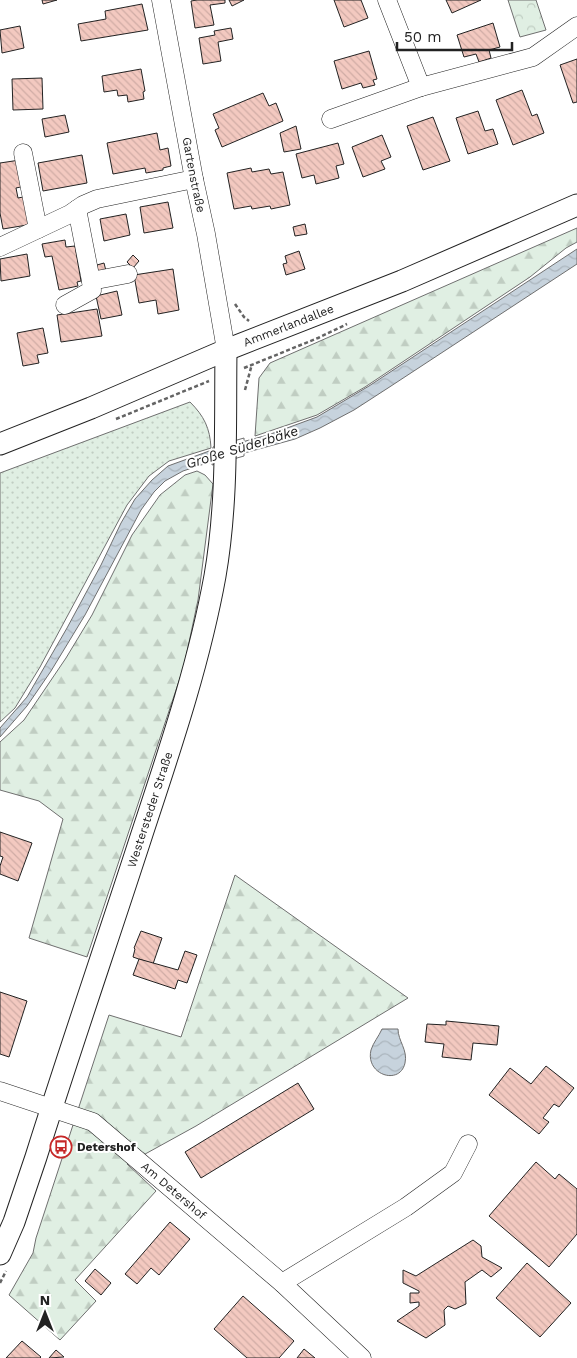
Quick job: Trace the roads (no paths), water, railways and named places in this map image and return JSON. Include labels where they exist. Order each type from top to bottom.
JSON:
[{"type":"main road","name":"Ammerlandallee","points":[[0,444],[226,350],[402,281],[577,205]]},
{"type":"main road","name":"Westersteder Straße","points":[[0,1254],[16,1214],[167,761],[195,668],[215,575],[225,469],[226,350]]},
{"type":"street","name":"Gartenstraße","points":[[162,0],[226,350]]},
{"type":"street","points":[[387,0],[421,87]]},
{"type":"street","points":[[331,119],[421,87],[533,57],[577,26]]},
{"type":"street","points":[[23,153],[38,229]]},
{"type":"street","points":[[0,247],[97,199],[194,179]]},
{"type":"street","points":[[65,305],[92,290],[77,210]]},
{"type":"street","points":[[91,281],[128,274]]},
{"type":"street","name":"Am Detershof","points":[[0,1091],[93,1122],[282,1283],[362,1358]]},
{"type":"street","points":[[282,1283],[406,1207],[453,1173],[468,1144]]},
{"type":"water","name":"Große Süderbäke","points":[[577,249],[577,264],[354,410],[295,439],[201,465],[183,471],[165,481],[141,510],[85,615],[51,671],[27,706],[0,737],[0,728],[27,697],[67,628],[135,499],[168,466],[212,450],[268,435],[317,417],[369,386]]},
{"type":"water","points":[[382,1029],[398,1029],[406,1058],[402,1070],[390,1076],[378,1071],[373,1066],[371,1059],[372,1047]]},
{"type":"place","name":"Detershof","points":[[61,1147]]}]
